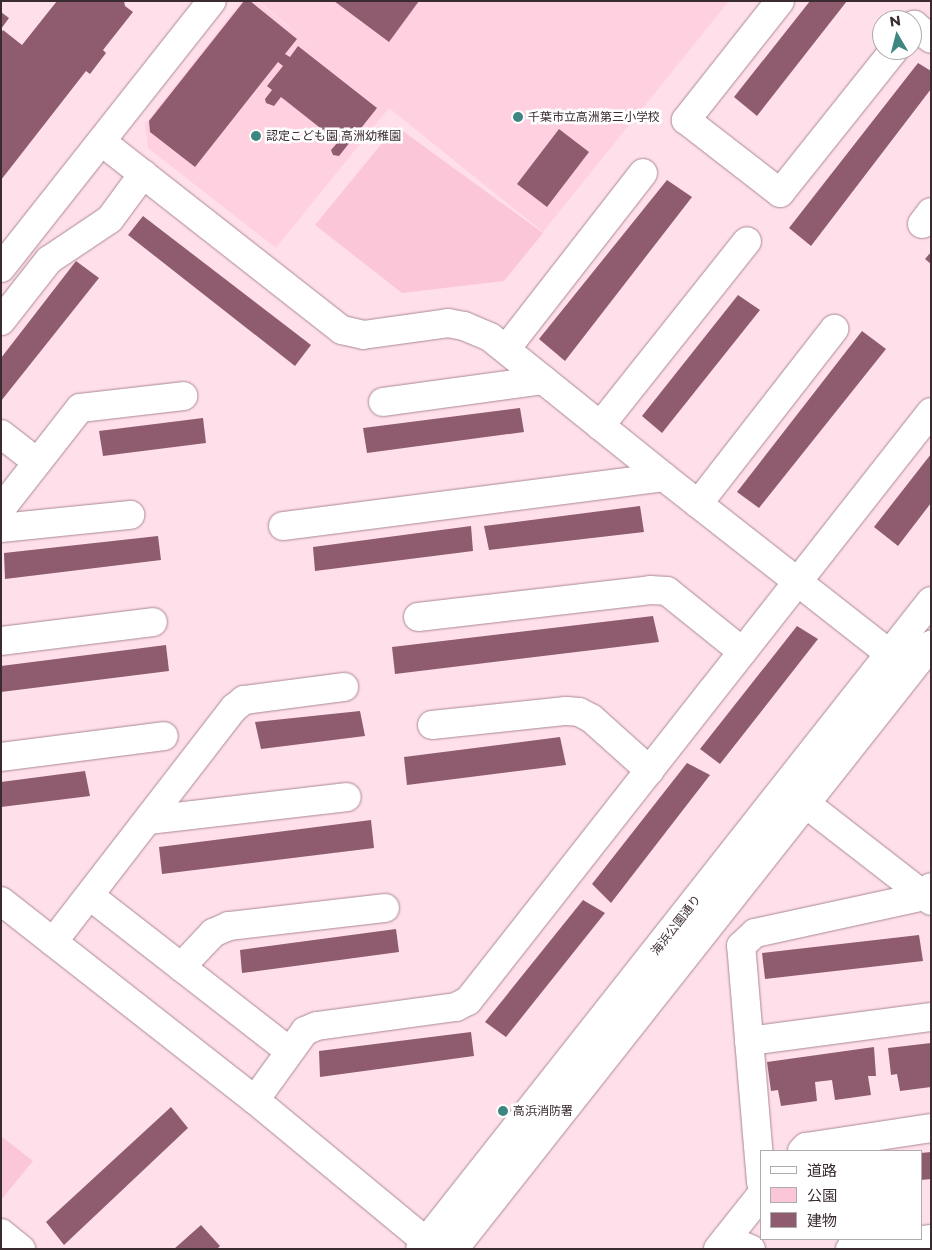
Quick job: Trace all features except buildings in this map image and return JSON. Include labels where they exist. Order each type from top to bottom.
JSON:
[{"type":"street","points":[[1,268],[212,1]]},
{"type":"street","points":[[780,1],[686,120],[780,193],[886,60]]},
{"type":"street","points":[[102,142],[342,330],[363,334],[448,323],[476,330],[490,337],[698,504],[890,654],[912,668]]},
{"type":"street","points":[[506,349],[643,173]]},
{"type":"street","points":[[1,321],[49,260],[110,219],[143,174]]},
{"type":"street","points":[[600,426],[748,241]]},
{"type":"street","points":[[698,504],[834,329]]},
{"type":"street","points":[[383,402],[544,380]]},
{"type":"street","points":[[1,509],[80,408],[183,396]]},
{"type":"street","points":[[254,1100],[305,1032],[317,1026],[456,1007],[468,1001],[931,412]]},
{"type":"street","points":[[1,434],[37,462]]},
{"type":"street","points":[[283,526],[664,477]]},
{"type":"street","points":[[1,528],[130,515]]},
{"type":"street","points":[[418,617],[650,590],[668,591],[742,652]]},
{"type":"street","name":"海浜公園通り","points":[[454,1249],[795,795],[890,654],[931,601]]},
{"type":"street","points":[[1,641],[153,622]]},
{"type":"street","name":"海浜公園通り","points":[[427,1246],[795,795],[912,668],[931,644]]},
{"type":"street","points":[[53,942],[234,708],[244,700],[344,688]]},
{"type":"street","points":[[432,725],[566,711],[579,712],[591,718],[650,771]]},
{"type":"street","points":[[1,757],[164,736]]},
{"type":"street","points":[[795,795],[928,895]]},
{"type":"street","points":[[149,820],[347,797]]},
{"type":"street","points":[[760,1170],[741,946],[755,932],[928,895]]},
{"type":"street","points":[[90,896],[289,1051]]},
{"type":"street","points":[[1,901],[254,1100],[427,1246]]},
{"type":"street","points":[[181,967],[213,933],[229,926],[385,908]]},
{"type":"street","points":[[749,1041],[931,1017]]},
{"type":"street","points":[[803,1150],[806,1147],[931,1128]]},
{"type":"street","points":[[751,1249],[722,1244],[760,1196]]},
{"type":"street","points":[[1,1233],[21,1249]]},
{"type":"street","points":[[850,1249],[931,1239]]},
{"type":"shaded area","name":"千葉市立高洲第三小学校","points":[[242,1],[256,1],[322,54],[258,1],[729,1],[543,232],[389,108],[276,248],[148,148],[145,124]]},
{"type":"green space","points":[[396,126],[543,233],[504,281],[402,293],[315,225]]},
{"type":"green space","points":[[1,1136],[33,1161],[1,1200]]},
{"type":"place","name":"千葉市立高洲第三小学校","points":[[518,117]]},
{"type":"place","name":"認定こども園 高洲幼稚園","points":[[256,136]]},
{"type":"place","name":"高浜消防署","points":[[503,1111]]}]
